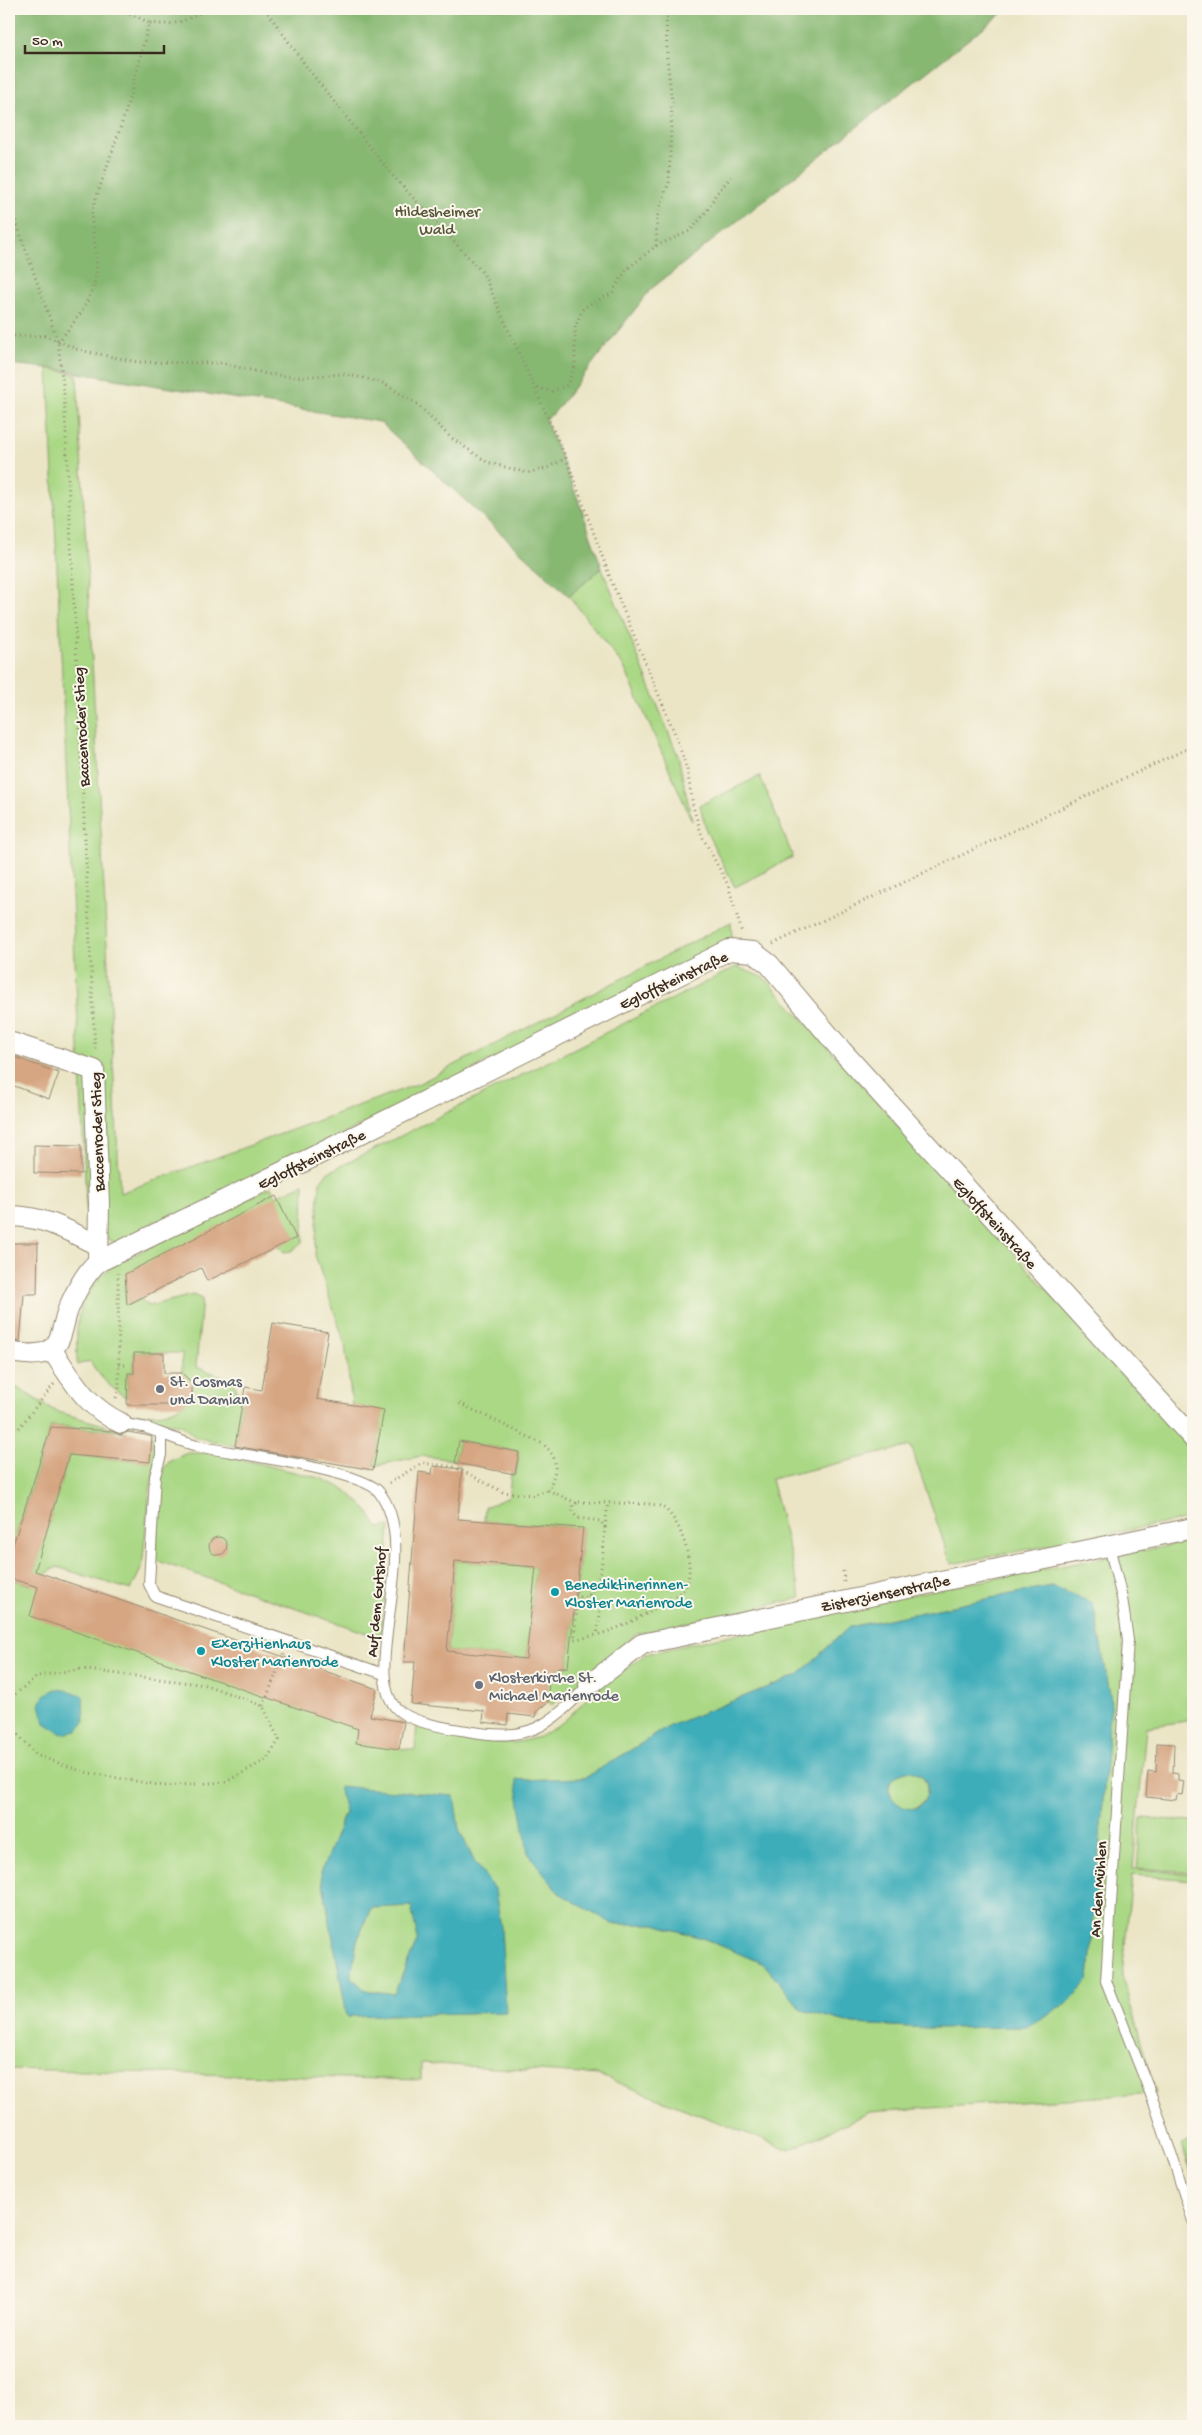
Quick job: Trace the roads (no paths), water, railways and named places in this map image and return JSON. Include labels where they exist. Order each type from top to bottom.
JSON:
[{"type":"street","name":"Egloffsteinstraße","points":[[51,1349],[60,1338],[73,1300],[98,1254],[117,1254],[729,950],[753,952],[769,964],[842,1051],[1193,1438]]},
{"type":"street","name":"Baccenroder Stieg","points":[[9,1042],[94,1070],[99,1204],[98,1254]]},
{"type":"street","points":[[9,1216],[29,1216],[51,1222],[98,1254]]},
{"type":"street","points":[[9,1352],[35,1354],[51,1349],[78,1390],[96,1408],[121,1423]]},
{"type":"street","name":"Zisterzienserstraße","points":[[590,1685],[642,1644],[1193,1528]]},
{"type":"lane","points":[[121,1423],[145,1428],[160,1434],[160,1456],[155,1476],[149,1584],[155,1596],[384,1674]]},
{"type":"lane","name":"Auf dem Gutshof","points":[[160,1434],[198,1446],[346,1475],[378,1490],[392,1517],[396,1548],[384,1674],[389,1696],[396,1708],[408,1717],[444,1728],[490,1735],[515,1735],[538,1729],[558,1716],[590,1685]]},
{"type":"lane","name":"An den Mühlen","points":[[1109,1546],[1122,1598],[1128,1640],[1106,1982],[1154,2105],[1193,2220]]},
{"type":"water","points":[[1051,1586],[1093,1603],[1111,1699],[1089,1979],[1069,2002],[1026,2027],[929,2028],[854,2024],[802,2010],[764,1964],[705,1939],[655,1924],[613,1924],[559,1893],[528,1853],[516,1780],[585,1778],[670,1726],[798,1675],[849,1627]],"holes":[[[906,1771],[919,1774],[927,1784],[927,1793],[922,1804],[914,1808],[905,1807],[896,1802],[890,1795],[889,1786],[894,1778]]]},
{"type":"water","points":[[56,1689],[71,1691],[83,1696],[84,1722],[77,1731],[62,1734],[45,1723],[40,1705],[44,1695]]},
{"type":"water","points":[[339,1786],[454,1796],[459,1829],[474,1861],[495,1890],[501,1927],[506,2012],[347,2016],[321,1872],[345,1813]],"holes":[[[411,1906],[418,1939],[394,1994],[365,1990],[351,1977],[357,1941],[371,1908]]]},
{"type":"place","name":"St. Cosmas und Damian","points":[[160,1389]]},
{"type":"place","name":"Benediktinerinnen- Kloster Marienrode","points":[[555,1592]]},
{"type":"place","name":"Exerzitienhaus Kloster Marienrode","points":[[201,1651]]},
{"type":"place","name":"Klosterkirche St. Michael Marienrode","points":[[479,1685]]},
{"type":"park label","name":"Hildesheimer Wald","points":[[437,219]]}]
